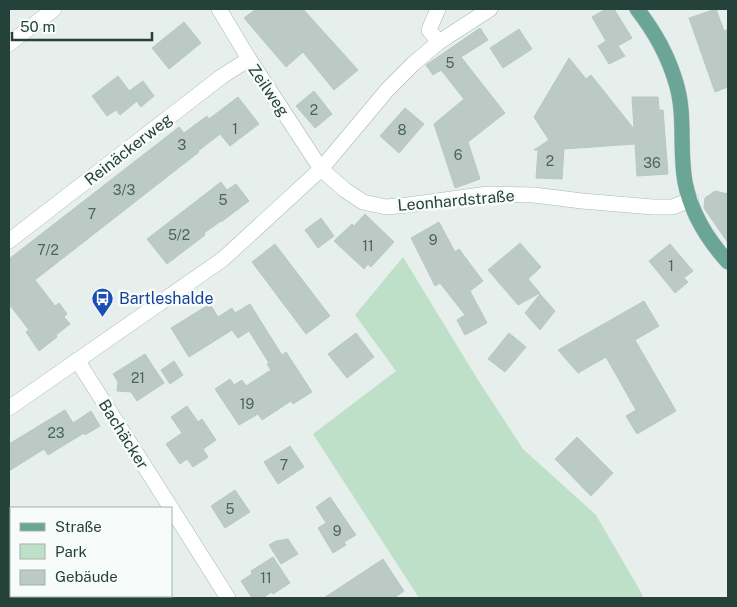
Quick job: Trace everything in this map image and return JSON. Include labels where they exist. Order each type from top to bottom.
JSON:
[{"type":"main road","points":[[637,9],[651,27],[665,51],[677,84],[681,112],[685,182],[698,222],[712,245],[728,262]]},
{"type":"street","points":[[9,44],[54,9]]},
{"type":"street","name":"Zeilweg","points":[[218,9],[322,169]]},
{"type":"street","points":[[438,9],[429,30],[439,42]]},
{"type":"street","points":[[9,408],[223,259],[322,169],[388,89],[413,64],[439,42],[490,9]]},
{"type":"street","name":"Reinäckerweg","points":[[9,241],[221,78],[249,59]]},
{"type":"street","name":"Leonhardstraße","points":[[322,169],[345,190],[363,202],[386,207],[408,206],[488,194],[534,194],[582,201],[653,207],[672,207],[691,200]]},
{"type":"street","name":"Bachäcker","points":[[77,360],[170,507]]},
{"type":"street","name":"Bachäcker","points":[[172,510],[228,598]]},
{"type":"green space","points":[[403,257],[478,380],[523,449],[596,515],[643,598],[419,598],[313,434],[396,371],[355,315]]},
{"type":"building","points":[[256,9],[303,9],[358,70],[334,90],[303,52],[286,67],[244,18]]},
{"type":"building","points":[[606,9],[614,9],[632,38],[618,46],[625,56],[609,64],[598,46],[606,41],[592,17]]},
{"type":"building","points":[[716,9],[724,31],[728,29],[728,87],[715,92],[689,18]]},
{"type":"building","points":[[184,22],[201,43],[169,69],[152,48]]},
{"type":"building","points":[[480,28],[488,40],[461,57],[505,113],[468,142],[480,179],[455,188],[434,124],[464,99],[441,70],[433,75],[426,65]]},
{"type":"building","points":[[519,29],[532,49],[503,68],[490,48]]},
{"type":"building","points":[[569,58],[586,79],[591,75],[634,129],[632,97],[658,97],[659,110],[663,110],[668,174],[637,176],[635,144],[564,149],[562,179],[536,178],[538,150],[534,150],[549,140],[534,117]]},
{"type":"building","points":[[118,76],[137,101],[120,115],[116,110],[107,116],[92,96]]},
{"type":"building","points":[[143,81],[154,96],[141,107],[129,91]]},
{"type":"building","points":[[314,91],[332,114],[315,128],[296,106]]},
{"type":"building","points":[[238,97],[259,124],[230,146],[220,134],[35,280],[55,306],[59,303],[67,314],[64,317],[70,324],[39,351],[26,332],[29,330],[9,304],[9,259],[179,127],[184,133],[207,116],[209,119]]},
{"type":"building","points":[[405,108],[424,124],[399,153],[380,136]]},
{"type":"building","points":[[221,182],[227,190],[236,184],[249,201],[204,233],[205,235],[167,264],[147,239]]},
{"type":"building","points":[[715,191],[728,194],[728,243],[704,208],[705,198]]},
{"type":"building","points":[[365,214],[394,242],[371,267],[368,264],[364,269],[334,241],[352,224],[354,226]]},
{"type":"building","points":[[321,218],[334,236],[318,248],[305,230]]},
{"type":"building","points":[[439,222],[455,252],[459,249],[483,281],[470,291],[487,323],[465,335],[457,320],[465,315],[440,283],[435,286],[411,238]]},
{"type":"building","points":[[520,243],[541,267],[528,279],[540,293],[518,305],[488,270]]},
{"type":"building","points":[[275,244],[330,316],[306,334],[252,262]]},
{"type":"building","points":[[670,244],[693,271],[684,278],[688,282],[675,293],[649,261]]},
{"type":"building","points":[[540,294],[555,311],[540,330],[525,313]]},
{"type":"building","points":[[644,301],[659,326],[635,340],[676,411],[637,434],[626,416],[636,410],[606,357],[578,373],[558,350]]},
{"type":"building","points":[[210,304],[218,317],[232,308],[235,313],[250,304],[282,355],[286,352],[312,392],[293,404],[291,401],[262,420],[258,414],[239,425],[215,389],[230,379],[234,385],[242,380],[246,386],[271,370],[267,364],[269,363],[249,331],[238,338],[232,330],[189,357],[171,328]]},
{"type":"building","points":[[356,333],[374,357],[347,378],[328,354]]},
{"type":"building","points":[[509,333],[526,347],[505,372],[488,359]]},
{"type":"building","points":[[145,354],[164,383],[137,401],[131,392],[117,391],[118,382],[113,374]]},
{"type":"building","points":[[174,361],[183,375],[170,384],[161,370]]},
{"type":"building","points":[[187,406],[198,422],[202,419],[216,440],[203,449],[208,457],[193,467],[187,459],[180,464],[166,444],[182,433],[171,417]]},
{"type":"building","points":[[65,410],[73,423],[91,411],[100,426],[85,435],[84,433],[48,455],[44,449],[9,471],[9,444]]},
{"type":"building","points":[[577,437],[613,473],[591,496],[555,459]]},
{"type":"building","points":[[290,446],[304,467],[278,484],[264,462]]},
{"type":"building","points":[[235,490],[250,512],[225,528],[211,506]]},
{"type":"building","points":[[330,497],[356,535],[344,542],[346,545],[333,553],[318,528],[326,523],[316,507]]},
{"type":"building","points":[[288,539],[298,554],[281,564],[269,545],[276,541]]},
{"type":"building","points":[[273,557],[290,583],[273,594],[272,592],[262,598],[252,598],[241,581],[252,574],[251,571]]},
{"type":"building","points":[[383,559],[404,591],[394,598],[324,598]]},
{"type":"place","name":"Bartleshalde","points":[[103,317]]}]
